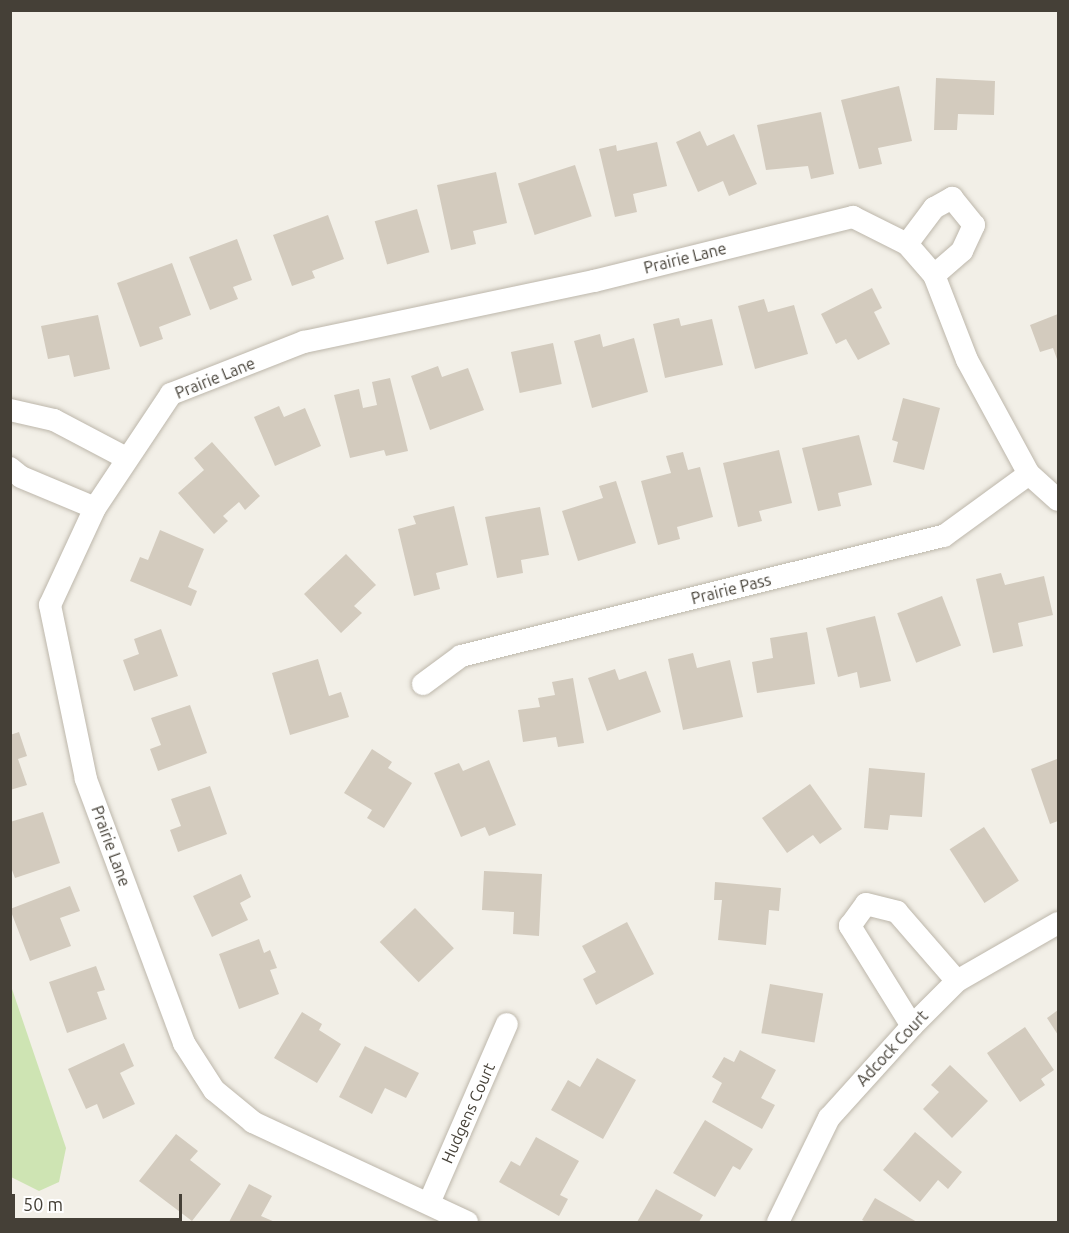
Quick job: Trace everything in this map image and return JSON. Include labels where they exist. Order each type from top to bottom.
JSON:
[{"type":"street","points":[[907,244],[934,208],[952,198],[974,225],[962,251],[934,275]]},
{"type":"street","name":"Prairie Lane","points":[[467,1222],[253,1122],[214,1090],[184,1043],[86,779],[50,605],[95,508],[126,458],[171,394],[304,342],[594,281],[853,217],[907,244],[934,275],[967,360],[1029,474],[1059,500]]},
{"type":"street","points":[[10,410],[54,420],[126,458]]},
{"type":"street","points":[[10,468],[21,477],[95,508]]},
{"type":"street","name":"Prairie Pass","points":[[423,684],[461,656],[944,536],[1029,474]]},
{"type":"street","points":[[912,1026],[850,926],[866,904],[897,912],[957,981]]},
{"type":"street","name":"Adcock Court","points":[[778,1222],[829,1118],[912,1026],[957,981],[1059,923]]},
{"type":"street","name":"Hudgens Court","points":[[429,1203],[507,1024]]},
{"type":"green space","points":[[11,986],[66,1148],[59,1182],[39,1191],[11,1177]]},
{"type":"building","points":[[936,78],[995,81],[994,115],[958,114],[957,130],[934,130]]},
{"type":"building","points":[[899,86],[912,141],[878,148],[882,164],[859,169],[841,100]]},
{"type":"building","points":[[821,112],[834,174],[811,179],[808,166],[766,170],[757,125]]},
{"type":"building","points":[[700,131],[707,146],[734,134],[757,184],[729,196],[723,181],[698,192],[676,142]]},
{"type":"building","points":[[657,142],[667,186],[633,194],[637,212],[615,217],[599,149],[616,145],[617,151]]},
{"type":"building","points":[[575,165],[592,216],[535,235],[518,184]]},
{"type":"building","points":[[496,172],[507,223],[473,231],[476,244],[451,250],[437,185]]},
{"type":"building","points":[[417,209],[429,252],[387,264],[375,221]]},
{"type":"building","points":[[328,215],[344,259],[312,271],[315,278],[292,286],[273,235]]},
{"type":"building","points":[[237,239],[252,280],[233,287],[238,299],[210,310],[189,257]]},
{"type":"building","points":[[172,263],[191,315],[159,327],[163,339],[140,347],[117,283]]},
{"type":"building","points":[[872,288],[882,308],[874,312],[890,344],[858,360],[846,339],[836,344],[821,314]]},
{"type":"building","points":[[764,299],[768,312],[794,305],[808,354],[755,369],[738,306]]},
{"type":"building","points":[[1058,314],[1058,362],[1053,348],[1040,352],[1030,325]]},
{"type":"building","points":[[98,315],[110,369],[74,377],[69,355],[48,359],[41,326]]},
{"type":"building","points":[[679,318],[681,326],[712,319],[723,365],[665,378],[653,324]]},
{"type":"building","points":[[600,334],[603,347],[634,338],[648,392],[592,408],[574,341]]},
{"type":"building","points":[[553,343],[562,384],[520,393],[511,352]]},
{"type":"building","points":[[438,366],[442,377],[468,368],[484,410],[430,430],[411,376]]},
{"type":"building","points":[[390,378],[408,451],[386,456],[384,450],[350,458],[334,395],[359,389],[363,408],[377,405],[372,382]]},
{"type":"building","points":[[903,398],[940,408],[924,470],[893,462],[898,442],[892,440]]},
{"type":"building","points":[[279,406],[284,417],[305,408],[321,446],[275,466],[254,417]]},
{"type":"building","points":[[859,435],[872,485],[838,493],[841,506],[818,511],[802,448]]},
{"type":"building","points":[[212,442],[260,496],[245,510],[239,502],[223,516],[228,521],[214,534],[178,493],[204,470],[194,458]]},
{"type":"building","points":[[779,450],[792,503],[759,511],[762,521],[738,527],[723,463]]},
{"type":"building","points":[[683,452],[688,470],[700,467],[713,517],[677,527],[680,539],[658,545],[641,481],[671,473],[666,456]]},
{"type":"building","points":[[616,481],[636,543],[578,561],[562,511],[603,498],[599,486]]},
{"type":"building","points":[[454,506],[468,565],[436,573],[440,589],[414,596],[398,529],[416,524],[413,516]]},
{"type":"building","points":[[540,507],[549,555],[521,560],[523,573],[497,578],[485,517]]},
{"type":"building","points":[[160,530],[204,549],[188,587],[197,591],[191,606],[130,581],[140,557],[148,560]]},
{"type":"building","points":[[346,554],[376,585],[354,606],[362,613],[341,633],[304,594]]},
{"type":"building","points":[[1001,573],[1005,585],[1044,576],[1053,615],[1018,623],[1023,646],[993,653],[976,579]]},
{"type":"building","points":[[942,596],[961,645],[916,663],[897,613]]},
{"type":"building","points":[[875,616],[891,681],[860,688],[857,672],[838,677],[826,628]]},
{"type":"building","points":[[161,629],[178,676],[134,691],[123,660],[139,654],[134,639]]},
{"type":"building","points":[[807,632],[815,684],[757,693],[752,662],[773,658],[770,638]]},
{"type":"building","points":[[693,653],[697,668],[730,660],[743,717],[683,730],[668,659]]},
{"type":"building","points":[[318,659],[329,696],[341,692],[349,717],[290,735],[272,673]]},
{"type":"building","points":[[615,669],[619,680],[646,671],[661,712],[607,731],[588,678]]},
{"type":"building","points":[[573,678],[584,743],[558,747],[556,737],[523,742],[518,710],[540,707],[538,698],[555,695],[552,682]]},
{"type":"building","points":[[190,705],[207,753],[158,771],[150,749],[161,745],[151,718]]},
{"type":"building","points":[[19,732],[27,756],[18,759],[27,785],[10,790],[10,735]]},
{"type":"building","points":[[372,749],[392,762],[388,768],[412,783],[384,828],[367,818],[372,810],[344,793]]},
{"type":"building","points":[[1057,759],[1058,821],[1050,824],[1031,769]]},
{"type":"building","points":[[489,760],[516,825],[489,836],[485,827],[461,837],[434,773],[459,763],[463,771]]},
{"type":"building","points":[[869,768],[925,773],[922,817],[890,815],[888,830],[864,828]]},
{"type":"building","points":[[810,784],[842,829],[820,844],[813,835],[787,853],[762,818]]},
{"type":"building","points":[[210,786],[227,834],[178,852],[170,830],[181,826],[171,799]]},
{"type":"building","points":[[43,812],[60,863],[15,878],[10,865],[10,822]]},
{"type":"building","points":[[984,827],[1019,881],[984,903],[950,849]]},
{"type":"building","points":[[484,871],[542,874],[539,936],[513,934],[514,912],[482,910]]},
{"type":"building","points":[[241,874],[251,897],[240,903],[248,920],[212,937],[193,896]]},
{"type":"building","points":[[715,882],[781,888],[779,911],[769,910],[766,945],[718,940],[722,900],[714,900]]},
{"type":"building","points":[[70,886],[80,911],[60,918],[71,946],[30,961],[10,909]]},
{"type":"building","points":[[415,908],[454,948],[419,982],[380,942]]},
{"type":"building","points":[[627,922],[654,974],[596,1005],[583,979],[596,972],[582,946]]},
{"type":"building","points":[[259,939],[264,953],[270,950],[277,968],[270,970],[279,994],[239,1009],[219,954]]},
{"type":"building","points":[[96,966],[105,990],[97,992],[107,1019],[67,1033],[49,982]]},
{"type":"building","points":[[770,984],[823,993],[814,1043],[761,1033]]},
{"type":"building","points":[[1058,1010],[1058,1035],[1047,1018]]},
{"type":"building","points":[[302,1012],[322,1024],[319,1030],[341,1044],[317,1083],[274,1058]]},
{"type":"building","points":[[1025,1027],[1054,1070],[1041,1079],[1045,1085],[1020,1102],[987,1053]]},
{"type":"building","points":[[124,1043],[134,1066],[120,1073],[135,1104],[103,1119],[97,1104],[86,1109],[68,1069]]},
{"type":"building","points":[[365,1046],[419,1073],[406,1098],[385,1088],[372,1114],[339,1097]]},
{"type":"building","points":[[740,1050],[776,1070],[761,1098],[775,1105],[762,1129],[712,1102],[722,1083],[712,1077],[724,1057],[734,1062]]},
{"type":"building","points":[[597,1058],[636,1080],[603,1139],[551,1110],[568,1080],[580,1087]]},
{"type":"building","points":[[950,1065],[988,1101],[952,1138],[923,1109],[939,1092],[931,1085]]},
{"type":"building","points":[[705,1120],[753,1149],[740,1170],[733,1166],[715,1197],[673,1173]]},
{"type":"building","points":[[915,1132],[962,1172],[948,1189],[938,1180],[920,1202],[883,1170]]},
{"type":"building","points":[[176,1134],[198,1151],[190,1160],[221,1184],[192,1221],[139,1181]]},
{"type":"building","points":[[536,1137],[579,1161],[560,1195],[568,1199],[559,1216],[499,1182],[511,1161],[520,1166]]},
{"type":"building","points":[[249,1184],[272,1196],[261,1216],[275,1222],[229,1222]]},
{"type":"building","points":[[656,1189],[703,1215],[699,1222],[637,1222]]},
{"type":"building","points":[[875,1198],[917,1222],[866,1222],[862,1220]]}]
